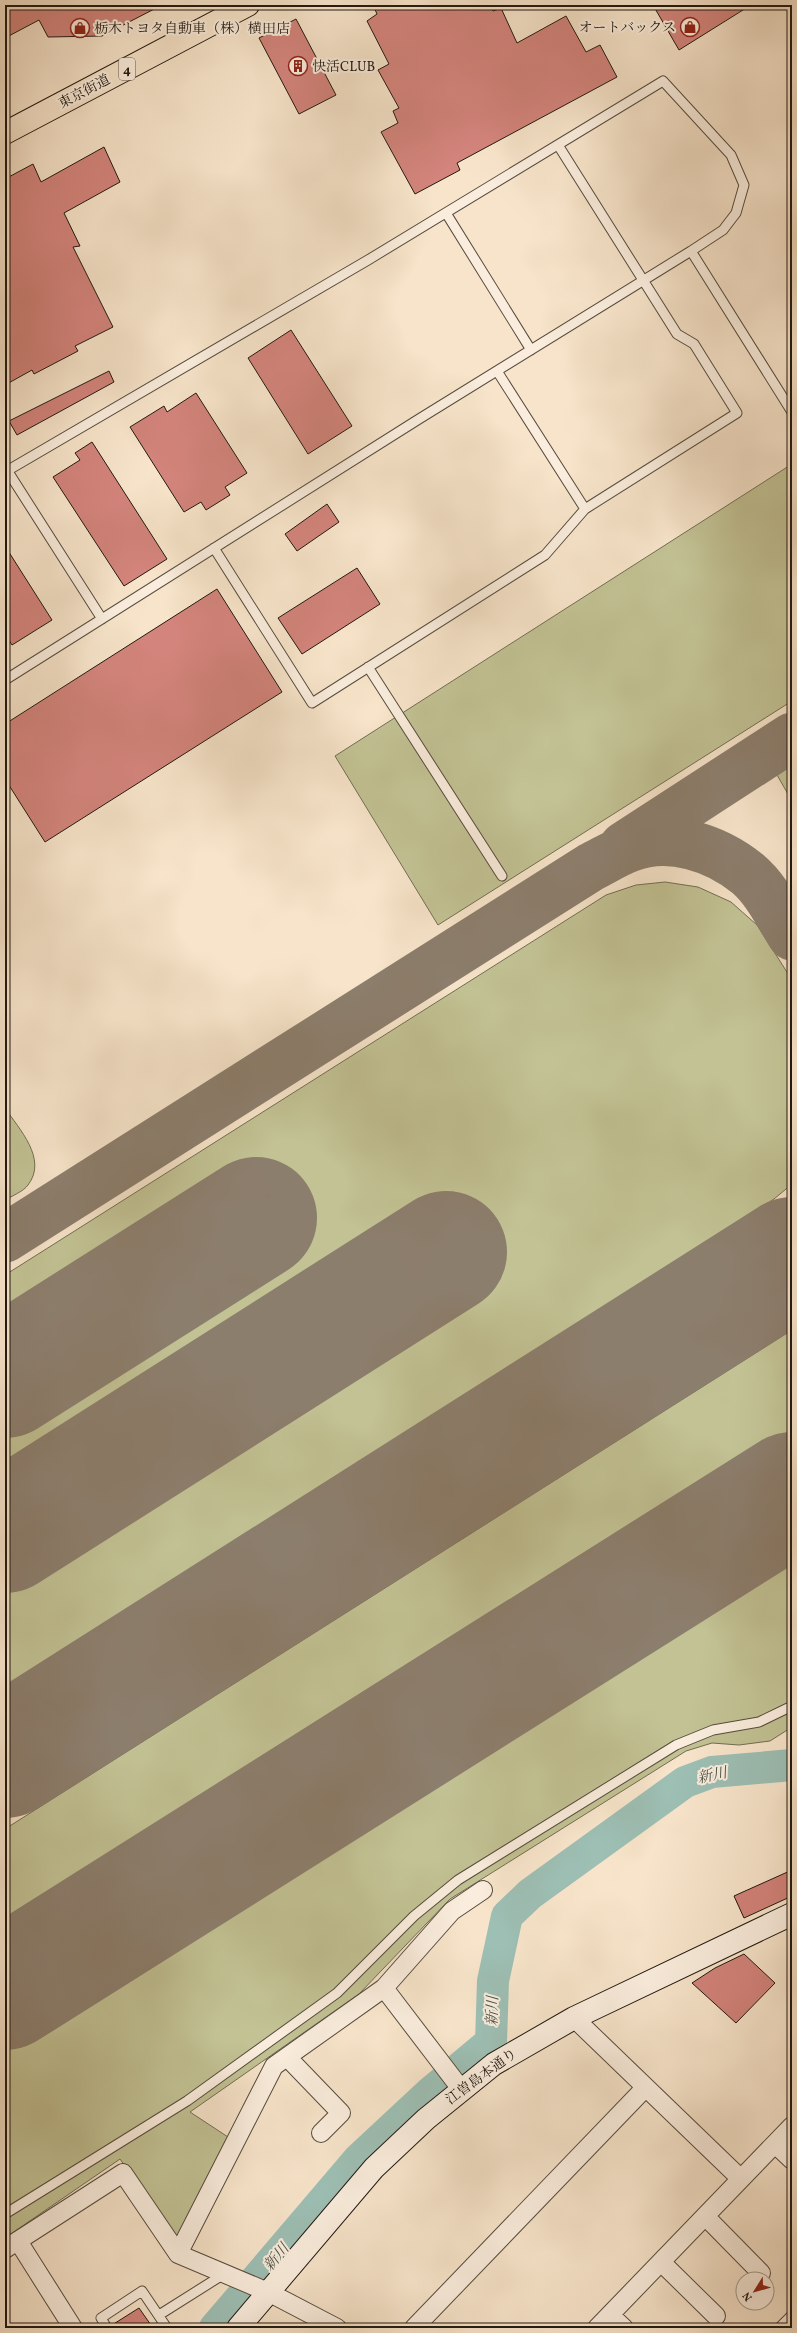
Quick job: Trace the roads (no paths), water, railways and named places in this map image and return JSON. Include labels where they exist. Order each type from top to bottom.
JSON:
[{"type":"highway","name":"東京街道","points":[[5,134],[248,5]]},
{"type":"street","points":[[178,2254],[274,2066],[384,1988],[452,1911],[483,1890]]},
{"type":"street","name":"江曽島本通り","points":[[238,2328],[374,2168],[426,2119],[461,2089],[494,2064],[574,2018],[792,1914]]},
{"type":"street","points":[[384,1988],[461,2089]]},
{"type":"street","points":[[574,2018],[741,2179]]},
{"type":"street","points":[[288,2057],[341,2114],[321,2133]]},
{"type":"street","points":[[414,2328],[645,2088]]},
{"type":"street","points":[[597,2328],[792,2126]]},
{"type":"street","points":[[775,2144],[792,2160]]},
{"type":"street","points":[[73,2328],[11,2245],[123,2174],[178,2254],[268,2292],[337,2328]]},
{"type":"street","points":[[705,2216],[759,2271]]},
{"type":"street","points":[[661,2262],[716,2316]]},
{"type":"street","points":[[610,2315],[624,2328]]},
{"type":"lane","points":[[5,680],[497,371],[691,252],[723,230],[736,213],[744,185],[730,155],[663,81],[446,213],[6,471],[102,619]]},
{"type":"lane","points":[[214,548],[312,703],[368,666],[545,555],[585,508],[738,413],[694,344],[677,334],[558,145]]},
{"type":"lane","points":[[446,213],[531,350]]},
{"type":"lane","points":[[691,252],[792,412]]},
{"type":"lane","points":[[497,371],[585,508]]},
{"type":"lane","points":[[368,666],[502,876]]},
{"type":"lane","points":[[5,2214],[187,2101],[337,1993],[414,1916],[458,1880],[676,1745],[713,1730],[759,1722],[792,1706]]},
{"type":"lane","points":[[159,2315],[224,2274]]},
{"type":"lane","points":[[107,2328],[101,2318],[142,2292],[159,2315],[166,2328]]},
{"type":"lane","points":[[779,2328],[792,2315]]},
{"type":"waterway","name":"新川","points":[[215,2328],[359,2159],[431,2092],[491,2042],[493,1981],[507,1916],[530,1894],[685,1782],[712,1772],[792,1765]]},
{"type":"place","name":"オートバックス","points":[[690,27]]},
{"type":"place","name":"栃木トヨタ自動車（株）横田店","points":[[80,28]]},
{"type":"place","name":"快活CLUB","points":[[298,66]]}]
